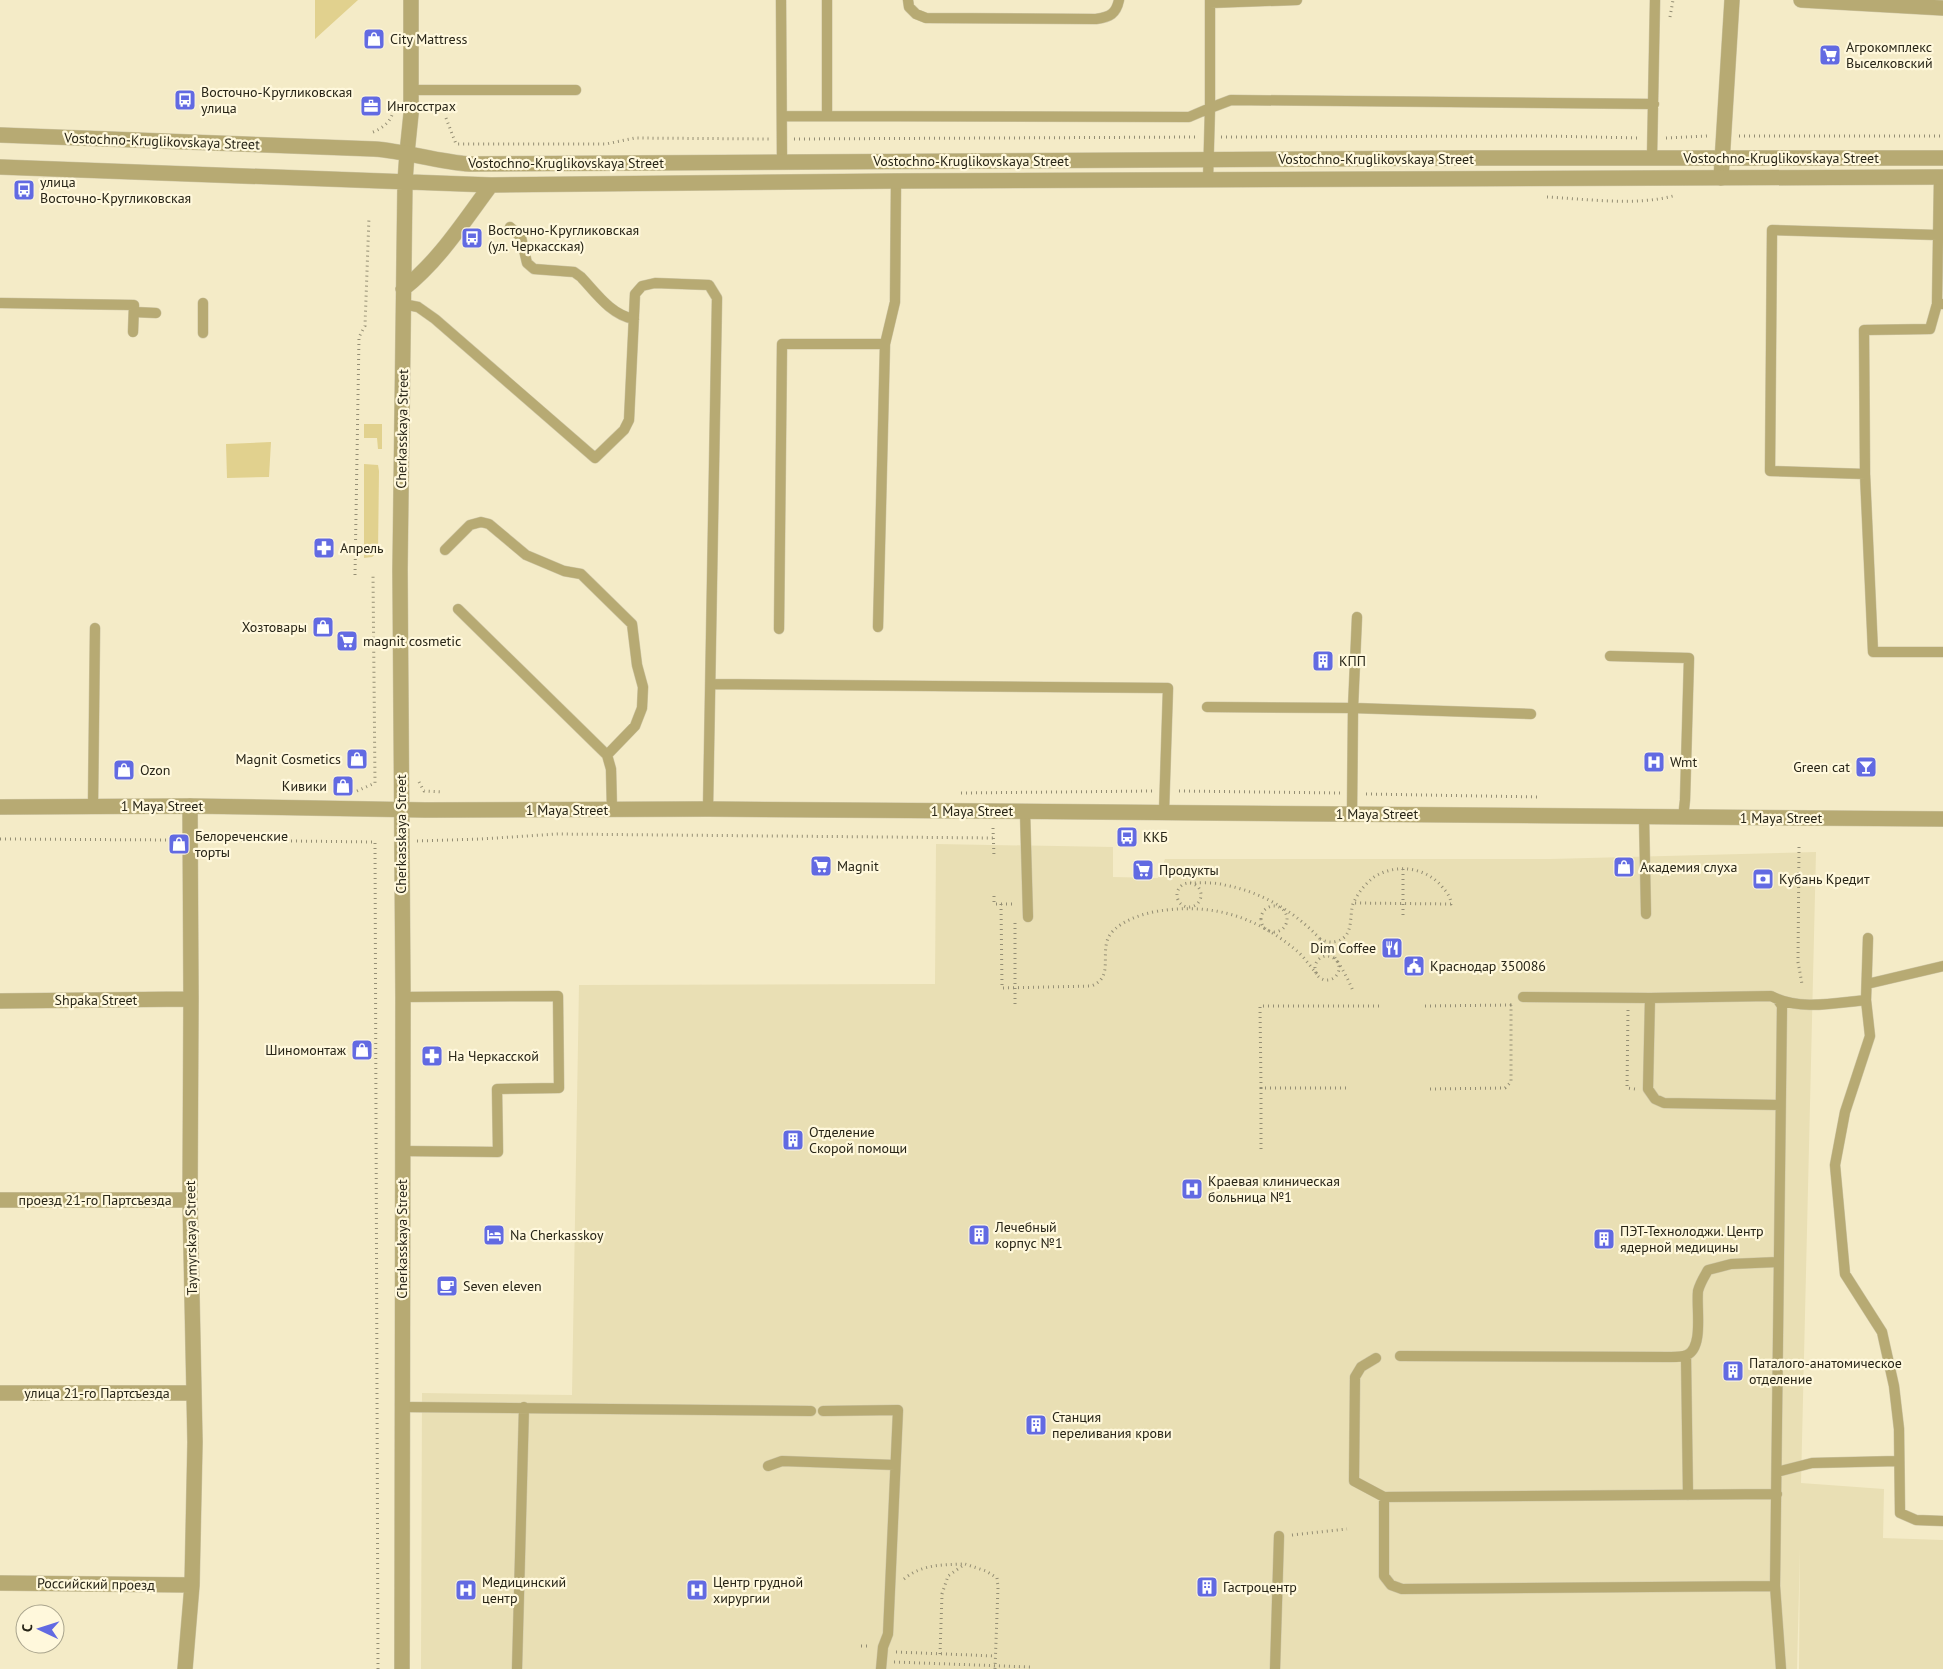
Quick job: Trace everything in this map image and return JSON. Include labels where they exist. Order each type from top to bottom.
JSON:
[{"type":"street","name":"Cherkasskaya Street","points":[[402,1669],[403,997],[400,810],[400,570],[405,182],[411,90],[410,0]]},
{"type":"street","points":[[1721,178],[1732,0]]},
{"type":"street","points":[[1801,0],[1943,8]]},
{"type":"street","name":"Vostochno-Kruglikovskaya Street","points":[[0,135],[374,149],[470,164],[1943,158]]},
{"type":"street","name":"Vostochno-Kruglikovskaya Street","points":[[0,166],[491,185],[896,181],[1941,177]]},
{"type":"street","points":[[404,289],[422,274],[475,209],[491,185]]},
{"type":"street","name":"1 Maya Street","points":[[0,807],[190,806],[400,810],[708,809],[1943,819]]},
{"type":"street","name":"Taymyrskaya Street","points":[[186,1669],[192,1585],[194,1393],[190,1200],[190,806]]},
{"type":"street","name":"Shpaka Street","points":[[0,1000],[191,999]]},
{"type":"street","name":"проезд 21-го Партсъезда","points":[[0,1200],[190,1200]]},
{"type":"street","name":"улица 21-го Партсъезда","points":[[0,1393],[194,1393]]},
{"type":"street","name":"Российский проезд","points":[[0,1583],[192,1585]]},
{"type":"lane","points":[[780,0],[783,116],[782,162]]},
{"type":"lane","points":[[827,116],[828,0]]},
{"type":"lane","points":[[908,0],[909,7],[916,14],[926,18],[1096,18],[1108,17],[1116,10],[1118,0]]},
{"type":"lane","points":[[1208,180],[1210,137],[1210,2],[1298,0]]},
{"type":"lane","points":[[1652,158],[1655,0]]},
{"type":"lane","points":[[411,90],[576,90]]},
{"type":"lane","points":[[783,116],[1189,117],[1232,100],[1654,104]]},
{"type":"lane","points":[[1941,177],[1937,234],[1940,304],[1930,329],[1864,330],[1865,474],[1873,652],[1943,652]]},
{"type":"lane","points":[[878,627],[886,344],[895,302],[896,181]]},
{"type":"lane","points":[[510,227],[521,237],[527,263],[534,269],[574,272],[614,312],[623,317],[634,319]]},
{"type":"lane","points":[[1865,474],[1770,471],[1772,230],[1937,234]]},
{"type":"lane","points":[[403,304],[418,307],[434,318],[594,458],[624,430],[629,420],[635,294],[642,286],[655,283],[710,285],[717,298],[708,809]]},
{"type":"lane","points":[[1,303],[134,305],[133,332]]},
{"type":"lane","points":[[203,333],[204,304]]},
{"type":"lane","points":[[134,312],[156,313]]},
{"type":"lane","points":[[778,629],[782,344],[886,344]]},
{"type":"lane","points":[[445,550],[470,524],[481,522],[489,524],[526,555],[564,571],[581,574],[632,624],[637,664],[643,687],[642,708],[636,726],[607,755]]},
{"type":"lane","points":[[458,609],[607,755],[611,769],[612,810]]},
{"type":"lane","points":[[1352,814],[1353,708],[1357,617]]},
{"type":"lane","points":[[93,806],[95,628]]},
{"type":"lane","points":[[1610,656],[1689,658],[1683,818]]},
{"type":"lane","points":[[711,684],[1168,688],[1164,812]]},
{"type":"lane","points":[[1207,707],[1353,708],[1531,714]]},
{"type":"lane","points":[[1025,811],[1028,917]]},
{"type":"lane","points":[[1644,816],[1646,914]]},
{"type":"lane","points":[[1868,938],[1866,1000],[1870,1036],[1846,1112],[1835,1166],[1844,1274],[1882,1332],[1894,1386],[1899,1429],[1900,1513],[1916,1520],[1943,1521]]},
{"type":"lane","points":[[1867,984],[1943,966]]},
{"type":"lane","points":[[402,1151],[498,1152],[498,1089],[559,1088],[558,996],[403,997]]},
{"type":"lane","points":[[1520,1001],[1771,996],[1778,1000],[1809,1005],[1866,1000]]},
{"type":"lane","points":[[1650,998],[1648,1089],[1655,1099],[1664,1103],[1780,1105]]},
{"type":"lane","points":[[1778,1000],[1782,1006],[1775,1586],[1781,1669]]},
{"type":"lane","points":[[1400,1356],[1686,1356],[1694,1349],[1698,1334],[1698,1293],[1701,1281],[1708,1270],[1731,1264],[1778,1262]]},
{"type":"lane","points":[[1686,1356],[1688,1495]]},
{"type":"lane","points":[[1376,1358],[1361,1367],[1355,1377],[1354,1481],[1384,1497],[1777,1494]]},
{"type":"lane","points":[[402,1407],[812,1411]]},
{"type":"lane","points":[[517,1669],[524,1407]]},
{"type":"lane","points":[[823,1411],[898,1410],[888,1634],[883,1647],[885,1665]]},
{"type":"lane","points":[[768,1466],[782,1461],[895,1466]]},
{"type":"lane","points":[[1777,1472],[1812,1463],[1898,1461]]},
{"type":"lane","points":[[1384,1497],[1384,1576],[1391,1585],[1402,1589],[1775,1586]]},
{"type":"lane","points":[[1275,1669],[1278,1536]]},
{"type":"path","points":[[366,135],[380,129],[390,119],[393,104]]},
{"type":"path","points":[[446,118],[456,144],[606,144],[635,138],[1545,136],[1652,139],[1723,136],[1943,136]]},
{"type":"path","points":[[356,575],[359,338],[365,326],[369,217]]},
{"type":"path","points":[[373,574],[375,783]]},
{"type":"path","points":[[419,782],[424,791]]},
{"type":"path","points":[[993,811],[994,857]]},
{"type":"path","points":[[416,842],[481,840],[557,834],[993,838]]},
{"type":"path","points":[[0,838],[376,842],[378,1669]]},
{"type":"path","points":[[1800,847],[1798,962],[1802,984]]},
{"type":"path","points":[[1320,939],[1330,942],[1344,937],[1350,928],[1354,903],[1363,888],[1374,877],[1393,869],[1403,868],[1423,872],[1432,877],[1451,900],[1451,904],[1354,903]]},
{"type":"path","points":[[1403,868],[1403,915]]},
{"type":"path","points":[[1190,883],[1199,887],[1202,896],[1197,905],[1188,908],[1180,904],[1177,894],[1181,886],[1190,883],[1224,884],[1256,894],[1282,907],[1312,930],[1320,939],[1338,961],[1353,991]]},
{"type":"path","points":[[994,896],[994,904],[1014,904],[1014,1004]]},
{"type":"path","points":[[1001,904],[1002,988],[1091,986],[1098,984],[1103,979],[1106,941],[1113,931],[1126,921],[1155,912],[1188,908],[1216,910],[1239,916],[1267,930],[1298,952],[1317,974],[1324,980],[1334,978],[1339,971],[1338,961],[1330,955],[1321,957],[1315,965],[1317,974]]},
{"type":"path","points":[[1272,905],[1282,907],[1288,916],[1286,926],[1278,932],[1267,930],[1263,926],[1261,919],[1265,909],[1272,905]]},
{"type":"path","points":[[1426,1006],[1511,1006],[1520,1001]]},
{"type":"path","points":[[1261,1149],[1260,1006],[1381,1006]]},
{"type":"path","points":[[1430,1089],[1505,1088],[1511,1082],[1511,1006]]},
{"type":"path","points":[[1628,1006],[1627,1088],[1648,1089]]},
{"type":"path","points":[[1261,1088],[1350,1088]]},
{"type":"path","points":[[1278,1536],[1347,1528]]},
{"type":"path","points":[[940,1654],[942,1594],[948,1576],[965,1564]]},
{"type":"path","points":[[902,1581],[912,1572],[926,1567],[965,1564],[986,1571],[997,1578],[995,1668]]},
{"type":"path","points":[[889,1652],[995,1656]]},
{"type":"path","points":[[885,1665],[962,1664],[995,1668],[1030,1669]]},
{"type":"path","points":[[961,1669],[962,1664]]},
{"type":"shaded area","points":[[315,0],[358,0],[315,39]]},
{"type":"shaded area","points":[[364,424],[382,424],[382,449],[378,449],[377,438],[364,438]]},
{"type":"shaded area","points":[[271,442],[269,477],[227,478],[226,444]]},
{"type":"shaded area","points":[[364,464],[378,465],[379,471],[378,552],[372,557],[364,558]]},
{"type":"shaded area","name":"Краевая клиническая больница №1","points":[[936,844],[1113,847],[1113,877],[1158,878],[1165,859],[1550,859],[1816,852],[1801,1483],[1884,1489],[1883,1538],[1943,1540],[1943,1669],[1799,1669],[1800,1549],[1797,1669],[421,1669],[422,1393],[572,1395],[579,985],[935,984]]},
{"type":"place","name":"City Mattress","points":[[374,39]]},
{"type":"place","name":"Агрокомплекс Выселковский","points":[[1830,55]]},
{"type":"place","name":"Восточно-Кругликовская улица","points":[[185,100]]},
{"type":"place","name":"Ингосстрах","points":[[371,106]]},
{"type":"place","name":"улица Восточно-Кругликовская","points":[[24,190]]},
{"type":"place","name":"Восточно-Кругликовская (ул. Черкасская)","points":[[472,238]]},
{"type":"place","name":"Апрель","points":[[324,548]]},
{"type":"place","name":"Хозтовары","points":[[323,627]]},
{"type":"place","name":"magnit cosmetic","points":[[347,641]]},
{"type":"place","name":"КПП","points":[[1323,661]]},
{"type":"place","name":"Magnit Cosmetics","points":[[357,759]]},
{"type":"place","name":"Wmt","points":[[1654,762]]},
{"type":"place","name":"Green cat","points":[[1866,767]]},
{"type":"place","name":"Ozon","points":[[124,770]]},
{"type":"place","name":"Кивики","points":[[343,786]]},
{"type":"place","name":"ККБ","points":[[1127,837]]},
{"type":"place","name":"Белореченские торты","points":[[179,844]]},
{"type":"place","name":"Magnit","points":[[821,866]]},
{"type":"place","name":"Академия слуха","points":[[1624,867]]},
{"type":"place","name":"Продукты","points":[[1143,870]]},
{"type":"place","name":"Кубань Кредит","points":[[1763,879]]},
{"type":"place","name":"Dim Coffee","points":[[1392,948]]},
{"type":"place","name":"Краснодар 350086","points":[[1414,966]]},
{"type":"place","name":"Шиномонтаж","points":[[362,1050]]},
{"type":"place","name":"На Черкасской","points":[[432,1056]]},
{"type":"place","name":"Отделение Скорой помощи","points":[[793,1140]]},
{"type":"place","name":"Краевая клиническая больница №1","points":[[1192,1189]]},
{"type":"place","name":"Na Cherkasskoy","points":[[494,1235]]},
{"type":"place","name":"Лечебный корпус №1","points":[[979,1235]]},
{"type":"place","name":"ПЭТ-Технолоджи. Центр ядерной медицины","points":[[1604,1239]]},
{"type":"place","name":"Seven eleven","points":[[447,1286]]},
{"type":"place","name":"Паталого-анатомическое отделение","points":[[1733,1371]]},
{"type":"place","name":"Станция переливания крови","points":[[1036,1425]]},
{"type":"place","name":"Гастроцентр","points":[[1207,1587]]},
{"type":"place","name":"Медицинский центр","points":[[466,1590]]},
{"type":"place","name":"Центр грудной хирургии","points":[[697,1590]]}]
